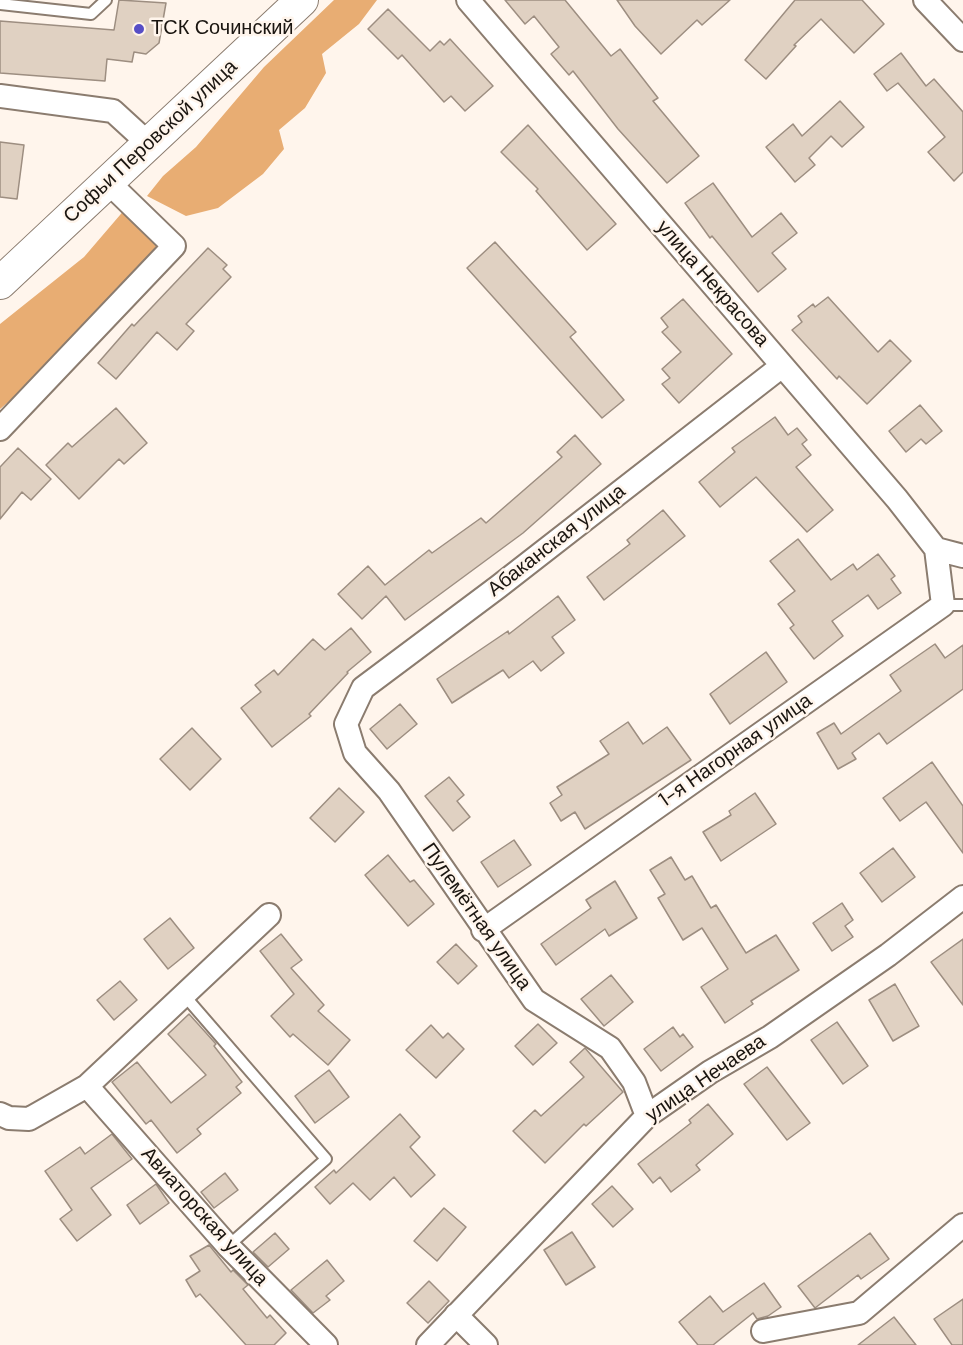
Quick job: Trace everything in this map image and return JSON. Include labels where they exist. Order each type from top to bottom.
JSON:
[{"type":"main road","name":"Софьи Перовской улица","points":[[0,283],[302,0]]},
{"type":"street","name":"улица Некрасова","points":[[468,0],[897,499],[936,549]]},
{"type":"street","points":[[925,0],[963,40]]},
{"type":"street","points":[[0,96],[113,111],[149,144]]},
{"type":"street","points":[[0,429],[174,246],[108,182]]},
{"type":"street","name":"Абаканская улица","points":[[346,724],[363,688],[498,587],[782,366]]},
{"type":"street","points":[[936,549],[963,556]]},
{"type":"street","name":"1-я Нагорная улица","points":[[483,930],[953,605],[936,549]]},
{"type":"street","name":"Пулемётная улица","points":[[346,724],[355,753],[389,792],[483,930],[534,1000],[610,1048],[634,1082],[647,1116]]},
{"type":"street","name":"улица Нечаева","points":[[428,1345],[647,1116],[870,968],[963,897]]},
{"type":"street","points":[[0,1114],[9,1118],[29,1119],[87,1086],[269,915]]},
{"type":"street","name":"Авиаторская улица","points":[[87,1086],[228,1246],[326,1345]]},
{"type":"street","points":[[763,1331],[859,1313],[963,1225]]},
{"type":"street","points":[[456,1314],[486,1345]]},
{"type":"lane","points":[[0,4],[91,14],[106,0]]},
{"type":"lane","points":[[184,995],[326,1159],[228,1246]]},
{"type":"shaded area","points":[[334,0],[377,0],[359,24],[322,54],[326,73],[305,108],[279,130],[284,149],[263,174],[218,208],[186,216],[147,196],[163,176],[196,147],[264,67]]},
{"type":"shaded area","points":[[126,208],[157,245],[141,267],[83,332],[0,409],[0,324],[84,257]]},
{"type":"building","points":[[119,0],[166,3],[159,43],[146,54],[134,52],[132,62],[107,59],[105,81],[0,73],[0,21],[114,30]]},
{"type":"building","points":[[505,0],[565,0],[611,56],[620,49],[658,98],[653,101],[699,156],[667,183],[618,129],[573,71],[569,75],[551,54],[559,47],[534,16],[525,24]]},
{"type":"building","points":[[617,0],[730,0],[702,25],[697,20],[661,54],[635,26]]},
{"type":"building","points":[[795,0],[862,0],[884,24],[854,53],[821,19],[794,45],[796,46],[766,79],[745,60]]},
{"type":"building","points":[[388,9],[430,51],[440,41],[444,45],[450,39],[493,86],[465,111],[451,96],[444,102],[402,55],[398,59],[368,29]]},
{"type":"building","points":[[901,53],[926,86],[934,79],[963,112],[963,172],[954,181],[928,152],[945,137],[898,83],[887,91],[874,74]]},
{"type":"building","points":[[840,101],[864,127],[842,147],[831,136],[809,158],[815,165],[795,182],[766,147],[793,124],[802,136]]},
{"type":"building","points":[[528,125],[616,224],[587,250],[536,191],[538,189],[501,152]]},
{"type":"building","points":[[0,142],[24,145],[17,199],[0,197]]},
{"type":"building","points":[[713,183],[752,237],[781,213],[797,233],[772,253],[786,269],[758,292],[712,236],[710,238],[685,203]]},
{"type":"building","points":[[495,242],[576,332],[570,337],[624,400],[602,418],[467,268]]},
{"type":"building","points":[[208,248],[227,265],[223,269],[231,277],[186,324],[194,331],[177,350],[157,332],[116,379],[98,363],[132,324],[134,326]]},
{"type":"building","points":[[828,297],[878,352],[890,340],[911,361],[867,404],[839,376],[837,379],[792,330],[802,322],[798,316],[813,304],[815,307]]},
{"type":"building","points":[[683,299],[732,354],[679,403],[662,384],[670,378],[662,369],[681,352],[662,332],[668,327],[661,318]]},
{"type":"building","points":[[920,405],[942,431],[926,444],[921,439],[906,452],[889,431]]},
{"type":"building","points":[[116,408],[147,443],[124,464],[119,459],[79,499],[46,465],[68,443],[72,447]]},
{"type":"building","points":[[775,417],[788,435],[797,428],[807,440],[802,444],[811,455],[796,467],[833,510],[807,532],[756,477],[720,507],[699,482],[735,452],[732,448]]},
{"type":"building","points":[[575,435],[601,464],[523,533],[405,620],[386,596],[362,619],[338,594],[368,566],[385,585],[429,550],[432,553],[481,518],[486,523],[562,457],[557,452]]},
{"type":"building","points":[[18,448],[51,479],[31,500],[22,492],[0,519],[0,467]]},
{"type":"building","points":[[663,510],[685,536],[604,600],[587,577],[630,544],[627,540]]},
{"type":"building","points":[[798,539],[831,580],[853,564],[857,570],[878,554],[895,576],[891,579],[901,593],[878,609],[868,595],[832,621],[843,636],[814,659],[790,628],[794,625],[778,604],[795,591],[770,561]]},
{"type":"building","points":[[558,596],[575,620],[552,637],[564,653],[541,671],[533,661],[509,678],[503,670],[452,703],[437,679],[508,631],[509,634]]},
{"type":"building","points":[[351,628],[371,652],[347,672],[309,714],[311,716],[272,747],[241,708],[261,692],[255,685],[274,670],[278,675],[313,639],[325,650]]},
{"type":"building","points":[[935,644],[945,658],[963,645],[963,689],[887,744],[879,733],[852,753],[856,759],[838,769],[817,733],[834,723],[841,734],[901,691],[890,675]]},
{"type":"building","points":[[766,652],[787,682],[730,724],[710,694]]},
{"type":"building","points":[[400,704],[417,724],[387,749],[370,729]]},
{"type":"building","points":[[628,722],[643,744],[667,727],[691,760],[585,829],[575,812],[561,821],[550,803],[562,795],[557,787],[609,754],[600,741]]},
{"type":"building","points":[[192,728],[221,759],[190,790],[160,759]]},
{"type":"building","points":[[932,762],[963,806],[963,853],[926,802],[900,821],[883,798]]},
{"type":"building","points":[[449,777],[464,795],[457,801],[470,817],[453,831],[425,796]]},
{"type":"building","points":[[339,788],[364,812],[335,842],[310,818]]},
{"type":"building","points":[[755,793],[776,824],[721,861],[703,832],[731,815],[729,811]]},
{"type":"building","points":[[514,840],[531,865],[498,887],[481,862]]},
{"type":"building","points":[[893,848],[915,877],[882,902],[860,873]]},
{"type":"building","points":[[388,855],[410,882],[414,880],[434,904],[408,926],[365,875]]},
{"type":"building","points":[[671,857],[685,880],[692,876],[711,908],[716,905],[746,953],[776,935],[799,970],[751,1001],[753,1004],[725,1023],[701,987],[728,969],[702,928],[683,940],[658,898],[665,894],[650,870]]},
{"type":"building","points":[[615,881],[637,918],[609,936],[605,929],[556,965],[541,944],[591,908],[586,900]]},
{"type":"building","points":[[842,903],[853,920],[845,926],[853,937],[832,951],[813,923]]},
{"type":"building","points":[[170,918],[194,948],[168,969],[144,939]]},
{"type":"building","points":[[281,934],[302,960],[291,968],[324,1005],[318,1011],[350,1040],[328,1065],[293,1034],[290,1037],[271,1016],[294,994],[260,951]]},
{"type":"building","points":[[963,939],[963,1005],[931,962]]},
{"type":"building","points":[[456,944],[477,966],[458,984],[437,962]]},
{"type":"building","points":[[611,975],[633,1002],[604,1026],[581,999]]},
{"type":"building","points":[[120,981],[137,1000],[114,1020],[97,1000]]},
{"type":"building","points":[[895,984],[919,1026],[893,1041],[869,1000]]},
{"type":"building","points":[[189,1014],[216,1044],[214,1046],[242,1082],[236,1087],[241,1093],[197,1129],[201,1134],[177,1153],[151,1120],[146,1124],[112,1082],[137,1062],[171,1103],[206,1075],[168,1034]]},
{"type":"building","points":[[837,1022],[868,1066],[843,1084],[811,1040]]},
{"type":"building","points":[[538,1024],[557,1043],[533,1065],[515,1046]]},
{"type":"building","points":[[431,1025],[443,1038],[448,1033],[464,1049],[436,1078],[406,1050]]},
{"type":"building","points":[[673,1027],[680,1037],[683,1034],[693,1047],[661,1071],[644,1049]]},
{"type":"building","points":[[585,1048],[623,1092],[586,1126],[584,1124],[545,1163],[513,1131],[535,1110],[541,1116],[584,1077],[570,1062]]},
{"type":"building","points":[[767,1067],[810,1123],[787,1140],[744,1084]]},
{"type":"building","points":[[329,1070],[349,1097],[315,1123],[295,1096]]},
{"type":"building","points":[[708,1104],[733,1134],[696,1165],[700,1170],[671,1192],[660,1177],[653,1183],[638,1164],[691,1123],[689,1120]]},
{"type":"building","points":[[400,1114],[420,1137],[410,1147],[435,1175],[411,1197],[394,1177],[370,1200],[353,1183],[330,1204],[315,1187],[334,1170],[336,1173]]},
{"type":"building","points":[[112,1134],[132,1159],[91,1188],[111,1215],[77,1241],[60,1219],[72,1210],[45,1171],[80,1147],[85,1154]]},
{"type":"building","points":[[225,1173],[238,1190],[214,1208],[201,1192]]},
{"type":"building","points":[[156,1184],[169,1203],[140,1224],[127,1205]]},
{"type":"building","points":[[612,1186],[633,1209],[613,1227],[592,1204]]},
{"type":"building","points":[[444,1208],[466,1227],[437,1261],[414,1241]]},
{"type":"building","points":[[572,1232],[595,1267],[566,1285],[544,1250]]},
{"type":"building","points":[[275,1233],[289,1249],[268,1267],[253,1252]]},
{"type":"building","points":[[870,1233],[889,1259],[861,1279],[858,1275],[815,1308],[798,1286]]},
{"type":"building","points":[[209,1245],[231,1272],[233,1270],[248,1285],[243,1289],[267,1318],[270,1315],[286,1333],[274,1345],[246,1345],[200,1294],[196,1297],[186,1280],[200,1271],[190,1256]]},
{"type":"building","points":[[327,1260],[344,1281],[326,1296],[330,1300],[313,1313],[291,1290]]},
{"type":"building","points":[[429,1281],[449,1301],[428,1323],[407,1303]]},
{"type":"building","points":[[764,1283],[781,1307],[768,1316],[757,1319],[753,1313],[713,1345],[698,1345],[679,1322],[710,1296],[723,1312]]},
{"type":"building","points":[[963,1299],[963,1345],[952,1345],[934,1319]]},
{"type":"building","points":[[894,1317],[916,1345],[858,1345]]},
{"type":"place","name":"ТСК Сочинский","points":[[139,29]]}]
